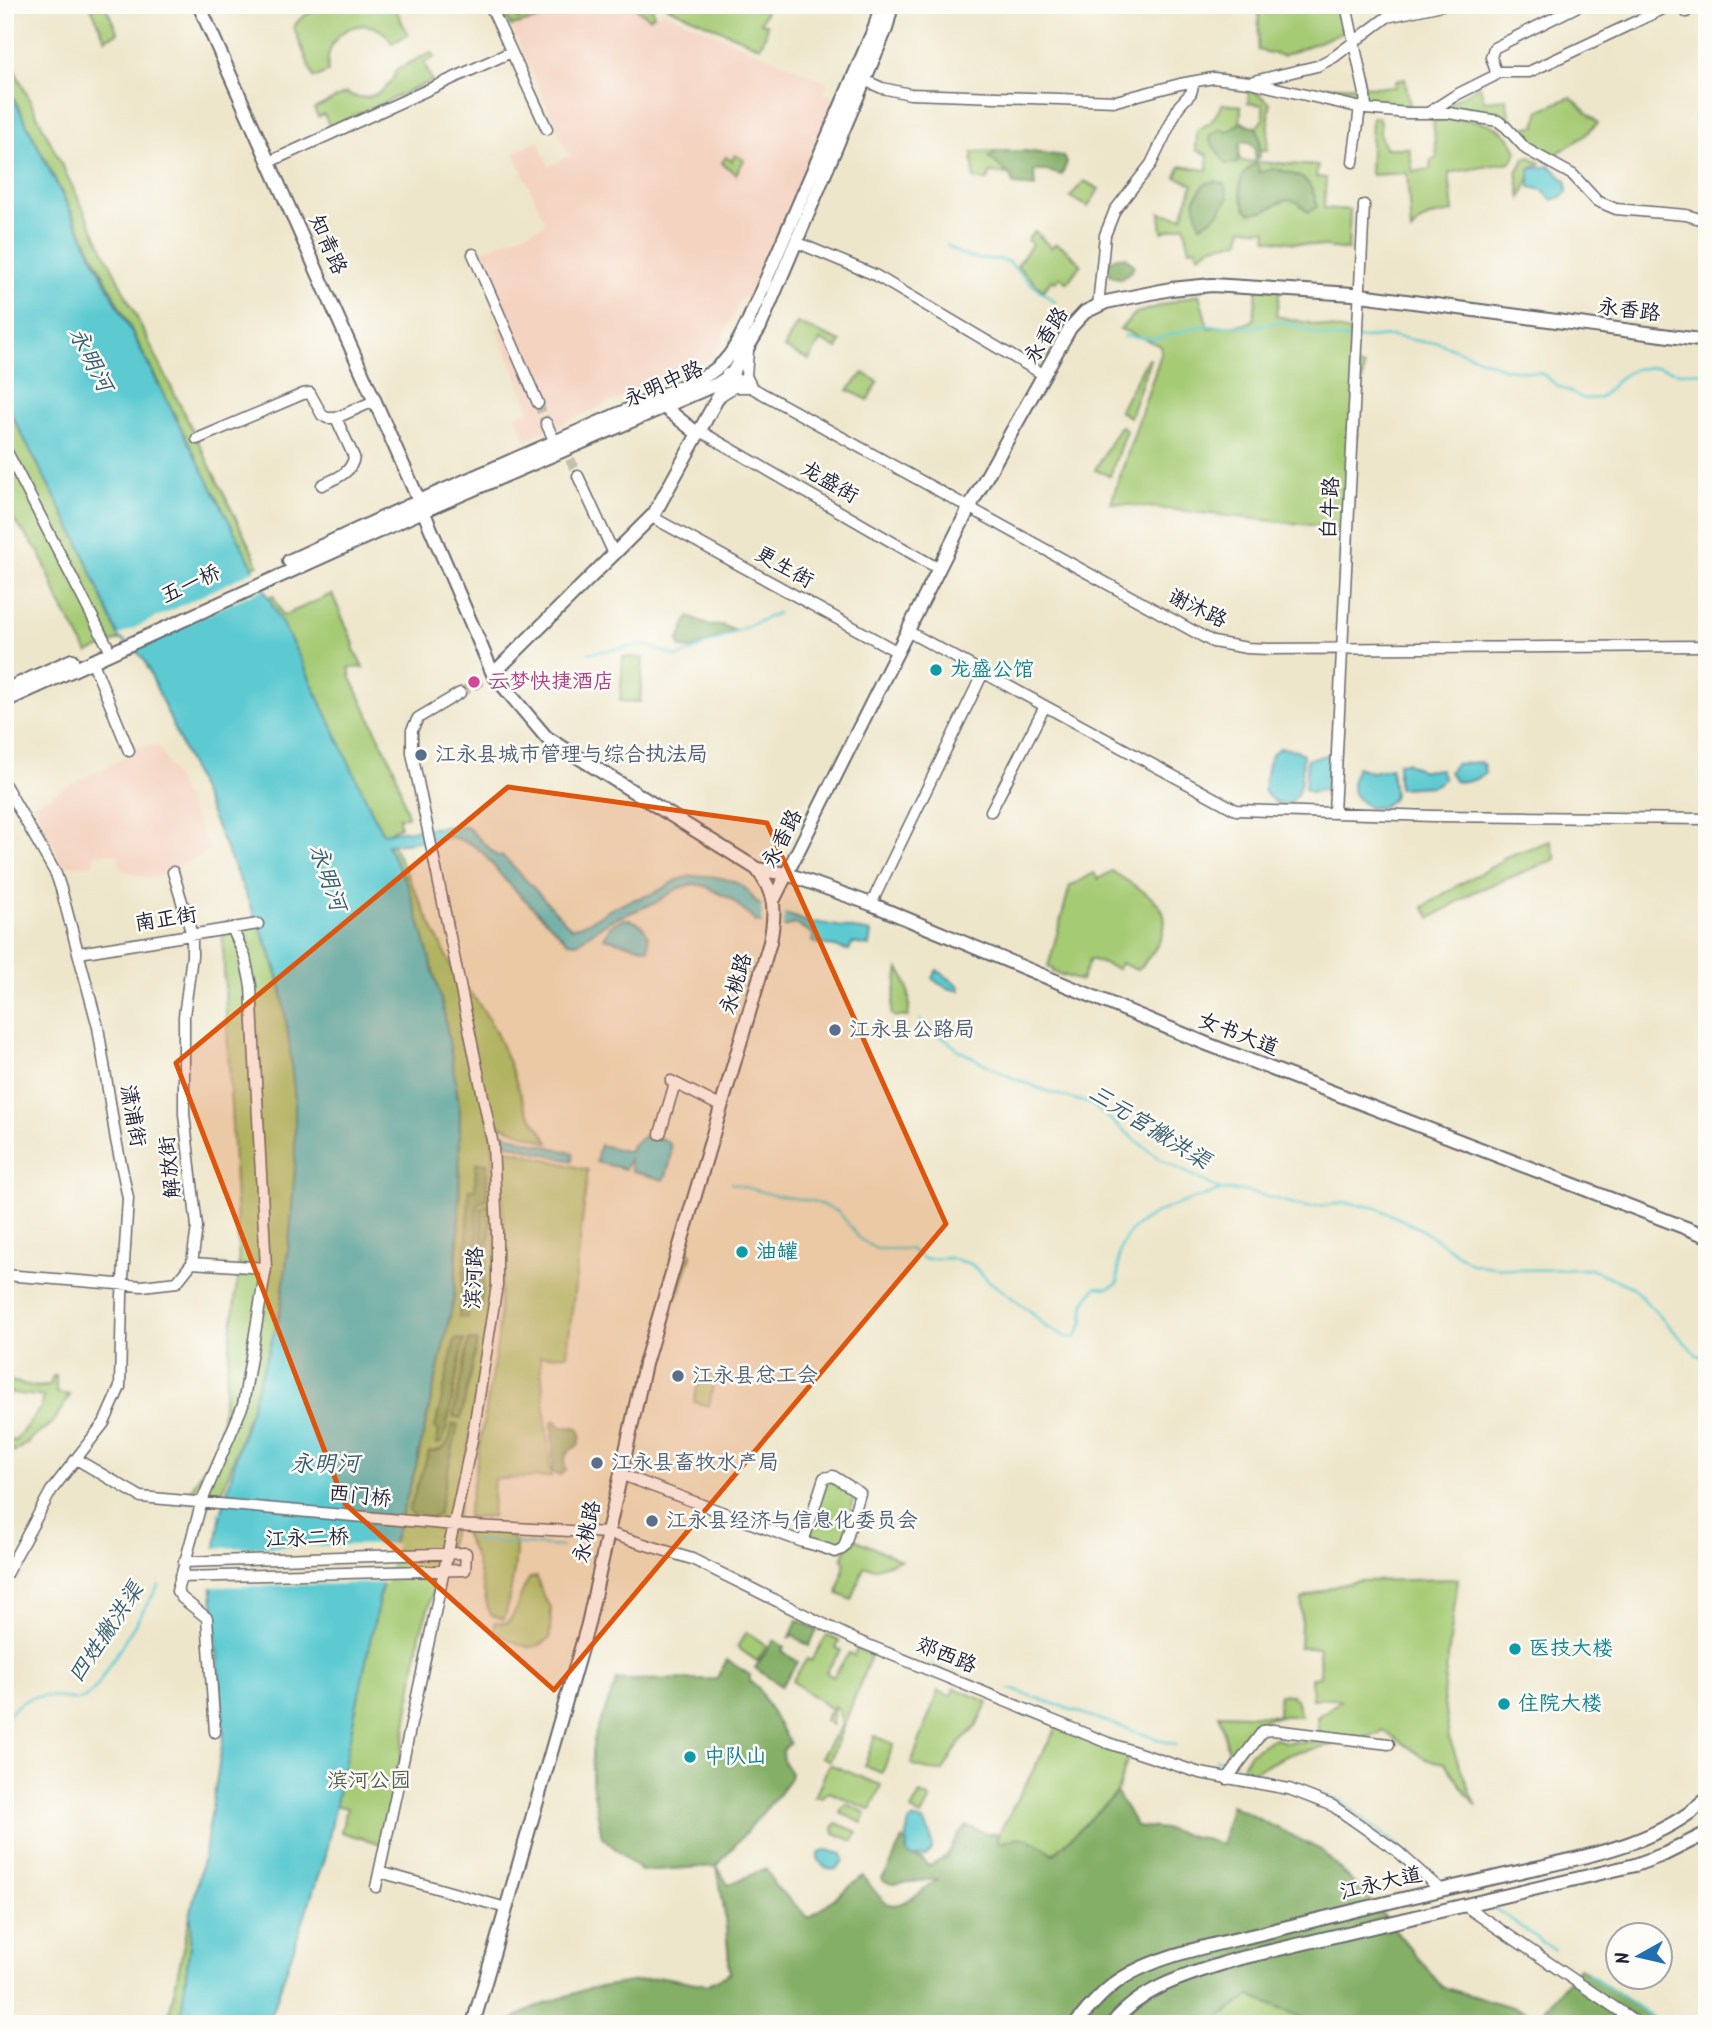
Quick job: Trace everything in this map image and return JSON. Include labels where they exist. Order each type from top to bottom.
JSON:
[{"type":"main road","name":"知青路","points":[[199,5],[421,506]]},
{"type":"main road","name":"永明中路","points":[[563,450],[703,384],[731,375],[740,347],[875,27],[881,5]]},
{"type":"main road","name":"永明中路","points":[[740,347],[760,327],[886,29],[892,5]]},
{"type":"main road","name":"永香路","points":[[773,901],[970,506],[1070,328],[1085,312],[1106,302],[1171,289],[1212,285],[1361,295],[1707,341]]},
{"type":"main road","points":[[714,404],[711,392],[703,384],[740,347]]},
{"type":"main road","points":[[489,677],[652,517],[731,375]]},
{"type":"main road","name":"永明中路","points":[[279,571],[421,506],[664,407],[703,384]]},
{"type":"main road","points":[[664,407],[699,432]]},
{"type":"main road","points":[[421,506],[489,677],[546,737],[757,869],[772,891],[773,901]]},
{"type":"main road","name":"五一桥","points":[[122,642],[279,571]]},
{"type":"main road","points":[[5,690],[107,645],[122,642]]},
{"type":"main road","points":[[5,701],[92,660],[122,642]]},
{"type":"main road","name":"女书大道","points":[[757,869],[787,874],[872,904],[1208,1044],[1707,1236]]},
{"type":"main road","name":"永桃路","points":[[473,2024],[587,1624],[645,1364],[773,928],[773,901]]},
{"type":"main road","name":"江永大道","points":[[1076,2024],[1095,2000],[1121,1979],[1148,1965],[1233,1941],[1629,1844],[1667,1828],[1707,1799]]},
{"type":"main road","name":"江永大道","points":[[1112,2024],[1122,2011],[1156,1987],[1184,1976],[1237,1959],[1635,1865],[1674,1850],[1707,1833]]},
{"type":"street","points":[[490,5],[547,129]]},
{"type":"street","points":[[1346,5],[1366,94],[1353,162]]},
{"type":"street","points":[[1250,82],[1317,65],[1334,57],[1387,17],[1442,5]]},
{"type":"street","points":[[1496,72],[1491,57],[1494,48],[1580,5]]},
{"type":"street","points":[[1496,72],[1529,72],[1671,5]]},
{"type":"street","points":[[269,162],[511,52]]},
{"type":"street","points":[[1427,114],[1456,95],[1494,76],[1496,72]]},
{"type":"street","points":[[864,80],[882,88],[910,94],[1116,102],[1180,84],[1213,78],[1250,82],[1363,108],[1427,114],[1449,113],[1498,121],[1527,149],[1573,175],[1597,201],[1616,209],[1686,215],[1707,221]]},
{"type":"street","points":[[1098,306],[1105,235],[1115,210],[1151,164],[1179,106],[1191,93],[1194,82]]},
{"type":"street","name":"白牛路","points":[[1334,813],[1364,205]]},
{"type":"street","points":[[796,242],[874,275],[1044,375]]},
{"type":"street","points":[[473,254],[538,403]]},
{"type":"street","points":[[714,404],[734,387],[752,387],[746,376],[740,347]]},
{"type":"street","name":"谢沐路","points":[[731,375],[1213,642],[1247,648],[1343,649],[1707,646]]},
{"type":"street","points":[[197,439],[303,394],[310,393],[314,397],[322,415],[327,418],[336,418],[374,401]]},
{"type":"street","points":[[321,485],[344,474],[353,462],[354,457],[336,418]]},
{"type":"street","points":[[546,422],[563,450]]},
{"type":"street","name":"龙盛街","points":[[699,432],[939,569]]},
{"type":"street","points":[[5,448],[107,645]]},
{"type":"street","points":[[578,476],[614,554]]},
{"type":"street","name":"更生街","points":[[652,517],[898,652]]},
{"type":"street","points":[[909,632],[1236,810],[1707,819]]},
{"type":"street","points":[[92,660],[129,751]]},
{"type":"street","points":[[872,904],[983,673]]},
{"type":"street","name":"滨河路","points":[[376,1887],[472,1440],[496,1285],[493,1145],[412,753],[412,730],[418,718],[460,694]]},
{"type":"street","points":[[991,811],[1045,706]]},
{"type":"street","name":"潇浦街","points":[[5,785],[56,874],[98,1027],[128,1198],[120,1387],[104,1423],[51,1491],[5,1576]]},
{"type":"street","name":"解放街","points":[[173,873],[192,934],[192,956],[184,1016],[184,1100],[197,1227],[192,1263]]},
{"type":"street","name":"南正街","points":[[79,953],[258,924]]},
{"type":"street","points":[[215,1732],[207,1618],[178,1594],[177,1586],[202,1501],[243,1405],[266,1268],[251,986],[245,957],[233,929]]},
{"type":"street","points":[[660,1134],[673,1082],[720,1106]]},
{"type":"street","points":[[5,1275],[142,1286],[177,1282],[192,1263],[266,1268]]},
{"type":"street","name":"西门桥","points":[[76,1459],[141,1497],[219,1502],[413,1522]]},
{"type":"street","points":[[620,1474],[803,1542],[817,1544],[835,1552],[842,1549],[860,1493],[833,1476],[824,1478],[803,1542]]},
{"type":"street","name":"郊西路","points":[[413,1522],[608,1533],[692,1559],[859,1641],[1108,1743],[1200,1773],[1289,1789],[1333,1806],[1378,1837],[1441,1890]]},
{"type":"street","points":[[445,1570],[465,1570],[466,1553],[449,1554]]},
{"type":"street","name":"江永二桥","points":[[184,1562],[449,1554]]},
{"type":"street","name":"江永二桥","points":[[180,1577],[445,1570]]},
{"type":"street","points":[[1227,1779],[1263,1731],[1390,1744]]},
{"type":"street","points":[[380,1872],[506,1908]]},
{"type":"street","points":[[1464,1905],[1639,2024]]},
{"type":"highlighted area","points":[[508,787],[767,823],[946,1224],[554,1690],[345,1504],[176,1063]]},
{"type":"shaded area","points":[[634,6],[649,18],[662,11],[828,82],[824,93],[837,99],[749,300],[742,297],[713,358],[526,439],[516,416],[530,410],[497,328],[508,322],[479,252],[546,224],[514,152],[538,142],[549,166],[572,155],[568,154],[511,26],[575,10]]},
{"type":"shaded area","points":[[159,746],[211,851],[156,877],[137,876],[122,869],[117,853],[94,854],[93,865],[63,866],[33,804],[124,758],[137,747]]},
{"type":"green space","points":[[90,5],[105,5],[118,33],[105,39]]},
{"type":"green space","points":[[328,5],[394,5],[408,35],[392,43],[384,33],[373,27],[362,25],[351,28],[341,34],[333,44],[328,56],[328,72],[314,78],[294,28],[303,17]]},
{"type":"green space","points":[[548,5],[652,5],[654,15],[649,18],[634,6],[575,10],[511,26],[506,17],[515,11],[518,19]]},
{"type":"green space","points":[[663,5],[769,5],[760,23],[767,24],[765,36],[760,47]]},
{"type":"green space","points":[[1284,5],[1337,5],[1344,32],[1283,56],[1258,50],[1259,11],[1284,9]]},
{"type":"green space","points":[[5,50],[258,565],[252,567],[5,81]]},
{"type":"green space","points":[[432,52],[434,57],[424,63],[432,81],[330,127],[324,114],[318,117],[314,109],[346,93],[362,97],[377,94],[389,84],[397,69]]},
{"type":"green space","points":[[1405,79],[1410,106],[1365,104],[1325,92],[1326,86],[1395,87],[1395,81]]},
{"type":"green space","points":[[1480,85],[1484,101],[1506,99],[1512,127],[1515,129],[1535,126],[1540,110],[1571,97],[1598,123],[1583,137],[1548,159],[1494,116],[1476,111],[1437,111]]},
{"type":"green space","points":[[1251,89],[1270,103],[1267,150],[1260,150],[1256,128],[1263,119],[1263,105],[1248,103]]},
{"type":"green space","points":[[1223,104],[1241,106],[1239,157],[1242,161],[1318,166],[1316,177],[1326,178],[1324,208],[1350,210],[1348,250],[1266,239],[1267,230],[1242,228],[1240,241],[1213,246],[1199,255],[1196,248],[1190,249],[1184,225],[1162,232],[1160,213],[1182,217],[1193,184],[1176,177],[1181,166],[1207,170],[1208,155],[1196,150],[1197,130],[1210,123]]},
{"type":"green space","points":[[1372,117],[1378,117],[1381,139],[1386,148],[1409,148],[1413,172],[1430,169],[1431,160],[1437,158],[1433,121],[1470,120],[1493,126],[1511,140],[1517,152],[1511,162],[1449,173],[1453,212],[1424,219],[1411,232],[1407,173],[1370,173]]},
{"type":"green space","points":[[1241,122],[1255,127],[1259,134],[1260,157],[1255,160],[1255,148],[1249,142],[1240,143],[1238,163],[1226,164],[1210,141],[1210,135],[1221,129],[1228,132]]},
{"type":"green space","points":[[997,151],[989,157],[1009,174],[990,173],[988,180],[974,179],[972,152]]},
{"type":"green space","points":[[997,151],[1025,151],[1063,156],[1067,162],[1062,175],[1034,171],[1035,187],[1014,185],[1009,174],[989,157]]},
{"type":"green space","points":[[735,155],[744,160],[736,174],[722,163],[726,157],[732,161]]},
{"type":"green space","points":[[1530,157],[1540,163],[1530,169],[1529,180],[1521,198],[1517,172],[1525,158]]},
{"type":"green space","points":[[1254,164],[1258,165],[1259,173],[1273,168],[1304,179],[1312,189],[1317,207],[1308,212],[1297,202],[1286,200],[1264,211],[1250,213],[1244,205],[1240,183],[1243,175]]},
{"type":"green space","points":[[1084,181],[1099,189],[1088,207],[1070,197]]},
{"type":"green space","points":[[1216,181],[1224,184],[1228,198],[1217,215],[1200,225],[1194,201],[1204,184]]},
{"type":"green space","points":[[1035,231],[1051,248],[1056,244],[1063,247],[1081,264],[1067,283],[1060,277],[1056,282],[1052,280],[1043,291],[1017,266],[1032,244],[1027,240]]},
{"type":"green space","points":[[1125,257],[1134,265],[1132,271],[1121,279],[1111,276],[1106,268],[1110,260]]},
{"type":"green space","points":[[1257,288],[1280,289],[1276,316],[1351,332],[1351,365],[1364,367],[1346,529],[1111,503],[1161,354],[1161,346],[1120,329],[1136,313],[1199,294],[1208,328],[1245,324],[1254,320]]},
{"type":"green space","points":[[797,323],[841,342],[837,349],[821,340],[809,360],[784,348]]},
{"type":"green space","points":[[1148,358],[1150,359],[1130,417],[1119,411]]},
{"type":"green space","points":[[864,373],[878,382],[868,400],[848,390]]},
{"type":"green space","points":[[5,402],[79,543],[121,639],[88,653],[60,603],[40,553],[5,509]]},
{"type":"green space","points":[[1122,426],[1126,430],[1110,476],[1095,470],[1119,427]]},
{"type":"green space","name":"滨河公园","points":[[332,594],[363,668],[349,667],[351,678],[395,770],[408,817],[399,817],[400,827],[387,833],[459,982],[482,1008],[491,1023],[525,1106],[549,1143],[499,1125],[485,1099],[493,1145],[496,1285],[455,1525],[420,1634],[393,1810],[385,1845],[341,1832],[347,1808],[335,1805],[386,1566],[416,1466],[454,1298],[459,1214],[460,1112],[443,1007],[408,886],[268,598],[273,595],[283,616]]},
{"type":"green space","points":[[689,616],[710,626],[722,625],[736,631],[692,649],[681,648],[678,642]]},
{"type":"green space","points":[[623,657],[643,658],[640,702],[620,701]]},
{"type":"green space","points":[[1550,841],[1556,859],[1474,892],[1431,918],[1423,907],[1503,861],[1502,858]]},
{"type":"green space","points":[[1112,871],[1147,894],[1163,911],[1164,929],[1156,948],[1137,970],[1121,963],[1118,969],[1090,959],[1081,981],[1053,972],[1053,969],[1048,967],[1070,886],[1094,873],[1098,879]]},
{"type":"green space","points":[[258,924],[273,962],[283,1002],[291,1044],[295,1088],[295,1175],[283,1294],[266,1363],[219,1502],[185,1500],[219,1442],[239,1264],[222,931]]},
{"type":"green space","points":[[899,969],[908,992],[908,1017],[893,1016],[891,1013]]},
{"type":"green space","points":[[498,1147],[588,1170],[567,1355],[540,1356],[551,1477],[494,1479],[492,1517],[467,1518],[498,1339],[504,1227]]},
{"type":"green space","points":[[476,1163],[487,1163],[487,1199],[478,1203],[477,1207],[478,1261],[475,1295],[467,1318],[459,1317],[469,1189],[475,1189]]},
{"type":"green space","points":[[491,1204],[480,1311],[475,1310],[482,1250],[481,1208]]},
{"type":"green space","points":[[688,1248],[691,1255],[679,1294],[673,1297]]},
{"type":"green space","points":[[455,1339],[464,1340],[446,1430],[442,1442],[436,1444],[439,1431],[435,1428]]},
{"type":"green space","points":[[469,1340],[477,1341],[461,1418],[453,1416]]},
{"type":"green space","points":[[700,1372],[715,1376],[709,1406],[694,1402]]},
{"type":"green space","points":[[53,1376],[56,1376],[56,1393],[70,1395],[54,1421],[15,1452],[5,1444],[5,1438],[15,1441],[41,1407],[44,1397],[5,1392],[5,1381],[44,1387],[50,1385]]},
{"type":"green space","points":[[555,1420],[562,1427],[576,1427],[581,1436],[578,1446],[566,1455],[566,1470],[559,1476],[551,1472],[552,1423]]},
{"type":"green space","points":[[453,1424],[458,1425],[438,1515],[432,1518],[414,1517],[409,1510],[429,1452],[441,1449],[447,1444]]},
{"type":"green space","points":[[824,1478],[856,1488],[842,1549],[803,1542]]},
{"type":"green space","points":[[497,1532],[511,1536],[516,1547],[504,1619],[491,1615],[475,1557],[464,1533]]},
{"type":"green space","points":[[850,1537],[901,1560],[876,1568],[864,1567],[852,1600],[838,1594],[845,1562],[842,1560]]},
{"type":"green space","points":[[537,1577],[543,1596],[551,1607],[550,1638],[535,1646],[522,1646],[494,1632],[494,1622],[507,1623],[526,1583],[530,1578]]},
{"type":"green space","points":[[1458,1579],[1443,1696],[1449,1738],[1476,1807],[1445,1763],[1428,1760],[1382,1730],[1379,1734],[1291,1754],[1236,1779],[1249,1754],[1274,1738],[1285,1742],[1319,1742],[1317,1717],[1340,1701],[1334,1698],[1312,1699],[1311,1678],[1320,1677],[1319,1648],[1300,1648],[1302,1599],[1358,1581]]},
{"type":"green space","points":[[797,1620],[817,1630],[809,1646],[793,1636],[790,1638]]},
{"type":"green space","points":[[747,1632],[767,1646],[757,1661],[737,1647]]},
{"type":"green space","points":[[827,1635],[839,1641],[836,1648],[841,1650],[826,1672],[833,1677],[849,1653],[854,1656],[857,1648],[871,1655],[830,1761],[821,1757],[842,1725],[839,1711],[834,1706],[832,1725],[825,1720],[831,1709],[792,1681],[807,1659],[811,1661]]},
{"type":"green space","points":[[774,1640],[784,1647],[782,1651],[798,1662],[781,1686],[755,1668]]},
{"type":"green space","points":[[727,1660],[750,1675],[750,1681],[760,1690],[790,1744],[782,1754],[791,1773],[789,1782],[717,1866],[641,1871],[602,1837],[592,1783],[592,1750],[596,1732],[617,1680],[716,1679]]},
{"type":"green space","points":[[954,1688],[988,1702],[976,1727],[960,1742],[943,1771],[928,1770],[911,1764],[938,1691],[951,1696]]},
{"type":"green space","points":[[1279,1694],[1296,1699],[1301,1716],[1279,1716],[1261,1721],[1232,1764],[1219,1714],[1278,1716]]},
{"type":"green space","points":[[1059,1723],[1130,1751],[1117,1793],[1054,1854],[1028,1839],[1016,1838],[998,1843],[999,1833]]},
{"type":"green space","points":[[875,1736],[894,1744],[882,1773],[864,1766]]},
{"type":"green space","points":[[829,1764],[881,1785],[871,1810],[829,1792],[815,1797]]},
{"type":"green space","points":[[1117,1793],[1136,1826],[1165,1829],[1222,1844],[1231,1805],[1321,1850],[1375,1905],[1442,1987],[1540,2015],[1579,1967],[1604,1984],[1604,1990],[1613,1990],[1663,2024],[1317,2024],[1250,1996],[1210,2024],[505,2024],[533,2008],[587,1989],[663,1977],[707,1985],[730,1973],[717,1866],[728,1885],[766,1868],[775,1886],[809,1918],[863,1876],[885,1902],[891,1904],[905,1902],[938,1879],[892,1884],[883,1881],[882,1878],[888,1871],[902,1839],[908,1843],[906,1850],[911,1857],[922,1859],[928,1866],[945,1857],[967,1826],[990,1834],[999,1833],[998,1843],[1016,1838],[1028,1839],[1054,1854]]},
{"type":"green space","points":[[920,1794],[930,1799],[921,1816],[911,1810]]},
{"type":"green space","points":[[847,1804],[866,1813],[862,1823],[840,1813],[842,1807]]},
{"type":"green space","points":[[836,1823],[858,1832],[853,1841],[834,1833]]},
{"type":"green space","points":[[190,1916],[192,1928],[180,2024],[167,2024]]},
{"type":"green space","points":[[1250,1996],[1317,2024],[1210,2024]]},
{"type":"water","name":"永明河","points":[[5,81],[303,664],[382,833],[467,827],[498,857],[501,855],[510,863],[571,928],[619,905],[653,894],[678,880],[703,876],[722,878],[738,884],[765,908],[813,926],[815,922],[871,932],[869,946],[852,943],[849,950],[812,942],[813,934],[795,924],[785,927],[756,922],[731,899],[705,886],[694,884],[679,888],[655,903],[609,921],[577,943],[568,942],[505,880],[483,853],[471,844],[452,837],[387,845],[408,886],[443,1007],[460,1112],[459,1214],[454,1298],[416,1466],[386,1566],[325,1856],[268,2024],[180,2024],[192,1928],[190,1916],[206,1846],[224,1733],[211,1580],[220,1519],[239,1446],[280,1314],[290,1235],[295,1167],[295,1101],[289,1042],[281,986],[272,955],[145,661],[118,636],[79,543],[5,402]]},
{"type":"water","points":[[1550,166],[1567,182],[1567,192],[1551,200],[1543,190],[1530,187],[1530,169]]},
{"type":"water","points":[[1280,748],[1297,750],[1303,755],[1298,792],[1289,803],[1282,804],[1274,801],[1264,791],[1269,761]]},
{"type":"water","points":[[1331,754],[1328,784],[1323,790],[1311,792],[1305,789],[1307,760]]},
{"type":"water","points":[[1406,762],[1423,771],[1440,769],[1444,779],[1433,786],[1398,788],[1398,763]]},
{"type":"water","points":[[1481,762],[1485,774],[1474,780],[1456,782],[1449,772],[1455,764]]},
{"type":"water","points":[[1357,767],[1372,772],[1391,768],[1394,794],[1392,800],[1381,807],[1369,808],[1358,799],[1352,786]]},
{"type":"water","points":[[624,919],[636,922],[644,928],[648,937],[648,949],[604,938],[611,925]]},
{"type":"water","points":[[937,970],[958,985],[960,990],[941,985],[932,978]]},
{"type":"water","points":[[503,1133],[573,1153],[572,1161],[501,1142]]},
{"type":"water","points":[[645,1136],[663,1139],[670,1144],[671,1158],[664,1180],[632,1171],[629,1159],[625,1169],[596,1162],[600,1145],[630,1152],[632,1145]]},
{"type":"water","points":[[913,1819],[923,1822],[931,1835],[932,1850],[926,1856],[911,1857],[907,1854],[907,1829]]},
{"type":"water","points":[[826,1850],[842,1854],[843,1861],[836,1869],[827,1868],[818,1858],[818,1854]]},
{"type":"pier","points":[[257,569],[267,587],[136,647],[118,636]]},
{"type":"pier","points":[[761,901],[784,910],[783,931],[762,924]]},
{"type":"pier","points":[[396,1544],[386,1583],[208,1587],[213,1548]]},
{"type":"waterway","points":[[947,245],[964,256],[1009,262],[1055,302]]},
{"type":"waterway","points":[[1124,336],[1156,339],[1201,326],[1257,326],[1277,322],[1293,324],[1325,337],[1350,339],[1393,336],[1437,342],[1506,369],[1541,373],[1558,386],[1584,399],[1600,398],[1622,376],[1635,369],[1657,367],[1679,372],[1707,373]]},
{"type":"waterway","points":[[589,653],[648,646],[678,657],[778,613]]},
{"type":"waterway","name":"三元宫撇洪渠","points":[[920,1020],[960,1051],[1006,1075],[1049,1092],[1091,1104],[1158,1158],[1221,1190],[1245,1191],[1306,1207],[1349,1203],[1377,1208],[1419,1228],[1472,1264],[1517,1270],[1591,1269],[1632,1287],[1697,1355],[1707,1359]]},
{"type":"waterway","name":"三元宫撇洪渠","points":[[731,1183],[773,1195],[813,1201],[839,1212],[860,1239],[876,1249],[910,1249],[924,1259],[949,1258],[971,1264],[1046,1327],[1068,1337],[1076,1337],[1083,1323],[1085,1302],[1096,1287],[1108,1288],[1118,1283],[1119,1254],[1129,1233],[1164,1209],[1219,1191]]},
{"type":"waterway","name":"四姓撇洪渠","points":[[218,1514],[225,1512]]},
{"type":"waterway","points":[[473,1540],[562,1547]]},
{"type":"waterway","name":"四姓撇洪渠","points":[[5,1718],[20,1704],[33,1697],[77,1700],[88,1696],[97,1686],[159,1585]]},
{"type":"waterway","points":[[929,1665],[942,1670]]},
{"type":"waterway","points":[[1010,1689],[1175,1745]]},
{"type":"waterway","points":[[1216,1759],[1235,1765]]},
{"type":"waterway","points":[[1241,1768],[1340,1801],[1410,1855]]},
{"type":"waterway","points":[[1487,1903],[1554,1950]]},
{"type":"waterway","points":[[1588,1974],[1663,2024]]},
{"type":"tunnel","points":[[538,403],[546,423]]},
{"type":"tunnel","points":[[570,459],[578,476]]},
{"type":"tunnel","points":[[460,693],[484,680]]},
{"type":"place","name":"龙盛公馆","points":[[936,670]]},
{"type":"place","name":"云梦快捷酒店","points":[[474,682]]},
{"type":"place","name":"江永县城市管理与综合执法局","points":[[421,755]]},
{"type":"place","name":"江永县公路局","points":[[835,1030]]},
{"type":"place","name":"油罐","points":[[742,1252]]},
{"type":"place","name":"江永县总工会","points":[[678,1376]]},
{"type":"place","name":"江永县畜牧水产局","points":[[597,1463]]},
{"type":"place","name":"江永县经济与信息化委员会","points":[[652,1521]]},
{"type":"place","name":"医技大楼","points":[[1515,1649]]},
{"type":"place","name":"住院大楼","points":[[1504,1704]]},
{"type":"place","name":"中队山","points":[[690,1757]]}]
